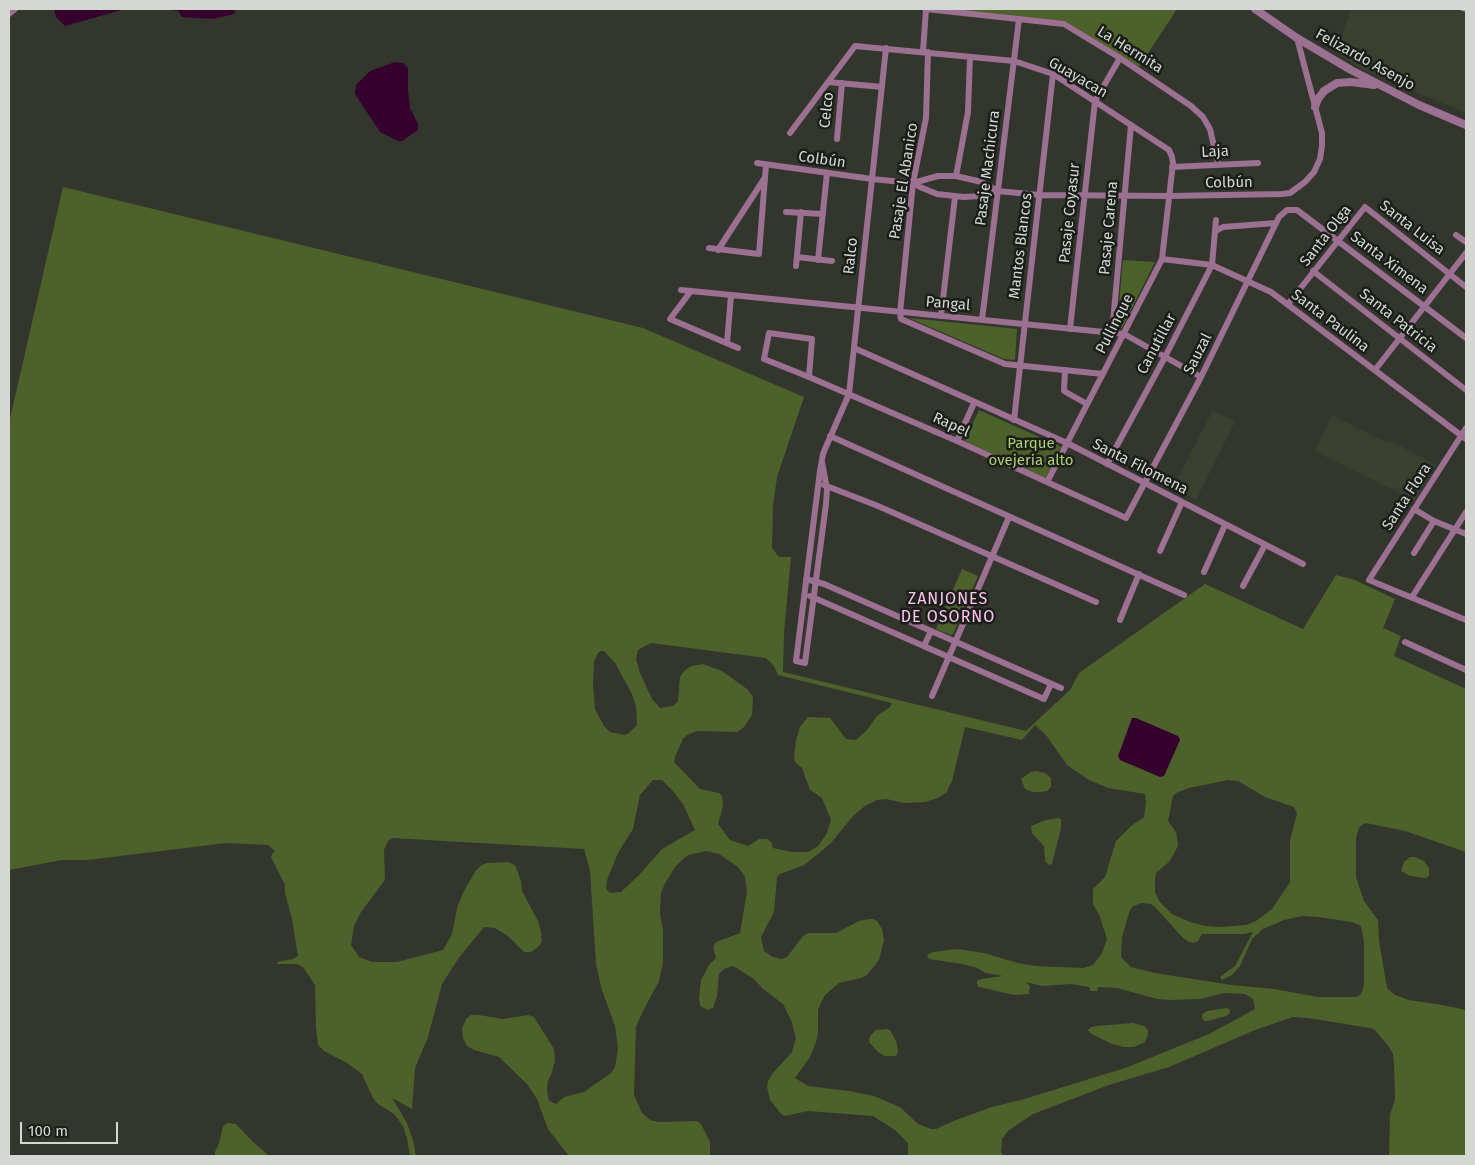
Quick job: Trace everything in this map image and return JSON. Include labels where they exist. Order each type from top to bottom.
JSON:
[{"type":"street","points":[[9,14],[15,9]]},
{"type":"street","name":"La Hermita","points":[[925,52],[926,9],[1064,24],[1120,58],[1191,106],[1203,118],[1210,129],[1218,164]]},
{"type":"street","name":"Felizardo Asenjo","points":[[1255,9],[1351,70],[1419,105],[1466,125]]},
{"type":"street","name":"Pasaje Machicura","points":[[982,320],[1019,19]]},
{"type":"street","name":"Colbún","points":[[913,182],[928,191],[956,197],[973,197],[998,191],[1040,195],[1169,196],[1282,194],[1296,190],[1314,172],[1322,153],[1322,134],[1298,38]]},
{"type":"street","name":"Guayacan","points":[[828,82],[855,46],[1014,61],[1053,74],[1166,147],[1172,157],[1172,167]]},
{"type":"street","name":"Ralco","points":[[822,462],[826,486],[826,504],[805,663],[796,661],[806,579],[822,462],[830,436],[849,394],[886,48]]},
{"type":"street","name":"Pasaje El Abanico","points":[[900,312],[913,182],[926,118],[925,52]]},
{"type":"street","points":[[956,176],[968,112],[970,57]]},
{"type":"street","points":[[1095,101],[1120,58]]},
{"type":"street","name":"Mantos Blancos","points":[[1014,420],[1053,74]]},
{"type":"street","points":[[790,133],[828,82],[882,87]]},
{"type":"street","points":[[1315,107],[1324,91],[1337,83],[1351,82],[1381,86]]},
{"type":"street","name":"Celco","points":[[837,139],[842,83]]},
{"type":"street","name":"Pasaje Coyasur","points":[[1070,329],[1095,101]]},
{"type":"street","name":"Pasaje Carena","points":[[1112,333],[1131,125]]},
{"type":"street","name":"Colbún","points":[[757,163],[872,179],[913,182],[938,176],[956,176],[982,182],[998,191]]},
{"type":"street","name":"Laja","points":[[1172,167],[1258,163]]},
{"type":"street","points":[[709,248],[759,254],[766,165]]},
{"type":"street","name":"Pullinque","points":[[1047,482],[1162,259],[1172,167]]},
{"type":"street","points":[[818,260],[827,173]]},
{"type":"street","points":[[718,250],[765,177]]},
{"type":"street","points":[[941,316],[956,197]]},
{"type":"street","name":"Santa Olga","points":[[1288,304],[1365,207]]},
{"type":"street","name":"Santa Luisa","points":[[1365,207],[1466,287]]},
{"type":"street","name":"Sauzal","points":[[1126,518],[1201,377],[1279,217],[1290,209],[1297,210]]},
{"type":"street","name":"Santa Ximena","points":[[1297,210],[1466,338]]},
{"type":"street","points":[[786,212],[822,214]]},
{"type":"street","points":[[796,266],[801,212]]},
{"type":"street","name":"Canutillar","points":[[1107,464],[1212,265],[1216,220]]},
{"type":"street","points":[[1216,231],[1223,227],[1276,223]]},
{"type":"street","points":[[1456,235],[1466,242]]},
{"type":"street","points":[[1375,370],[1466,253]]},
{"type":"street","points":[[797,257],[832,261]]},
{"type":"street","name":"Santa Paulina","points":[[1162,259],[1212,265],[1271,292],[1464,438]]},
{"type":"street","name":"Santa Patricia","points":[[1313,271],[1466,390]]},
{"type":"street","name":"Pangal","points":[[681,290],[1124,334],[1201,377]]},
{"type":"street","points":[[691,291],[670,319],[738,348]]},
{"type":"street","points":[[727,343],[731,295]]},
{"type":"street","points":[[900,312],[901,319],[1005,364],[1103,374]]},
{"type":"street","name":"Rapel","points":[[809,377],[812,338],[769,333],[764,359],[957,441],[1126,518]]},
{"type":"street","name":"Santa Filomena","points":[[854,348],[1067,444],[1303,564]]},
{"type":"street","points":[[1065,370],[1064,391],[1087,404]]},
{"type":"street","points":[[957,441],[974,402]]},
{"type":"street","name":"Santa Flora","points":[[1412,597],[1369,580],[1414,509],[1464,438],[1466,428]]},
{"type":"street","points":[[830,436],[1184,594]]},
{"type":"street","points":[[819,483],[1096,602]]},
{"type":"street","points":[[1160,551],[1182,502]]},
{"type":"street","points":[[1414,509],[1434,521],[1466,534]]},
{"type":"street","points":[[1465,617],[1412,597],[1466,512]]},
{"type":"street","points":[[932,696],[1009,517]]},
{"type":"street","points":[[1414,553],[1434,521]]},
{"type":"street","points":[[1204,572],[1225,525]]},
{"type":"street","points":[[1243,586],[1266,545]]},
{"type":"street","points":[[1120,620],[1139,574]]},
{"type":"street","points":[[806,579],[816,581],[1061,688]]},
{"type":"street","points":[[804,595],[814,597],[1044,698],[1051,684]]},
{"type":"street","points":[[924,646],[931,631]]},
{"type":"street","points":[[1405,642],[1466,670]]},
{"type":"shaded area","points":[[54,9],[125,9],[65,26],[56,17]]},
{"type":"shaded area","points":[[162,9],[236,9],[234,14],[213,19],[182,17],[178,11]]},
{"type":"shaded area","points":[[1351,9],[1466,9],[1466,113],[1362,69],[1336,53]]},
{"type":"shaded area","points":[[395,62],[403,63],[408,68],[410,108],[418,124],[418,130],[402,141],[398,141],[380,132],[355,94],[356,85],[370,71]]},
{"type":"shaded area","points":[[1213,410],[1235,422],[1196,500],[1173,487]]},
{"type":"shaded area","points":[[1332,415],[1385,442],[1395,443],[1436,465],[1415,501],[1314,451]]},
{"type":"shaded area","points":[[1132,718],[1178,736],[1180,740],[1164,776],[1160,777],[1120,760],[1118,756]]},
{"type":"green space","points":[[951,9],[1177,9],[1139,67],[1066,22]]},
{"type":"green space","points":[[63,187],[643,328],[804,397],[777,477],[773,506],[772,548],[779,557],[791,557],[784,633],[783,672],[1026,731],[1070,690],[1079,673],[1205,584],[1303,629],[1336,575],[1355,580],[1395,599],[1383,628],[1401,636],[1394,656],[1466,689],[1466,852],[1405,831],[1366,823],[1359,828],[1356,838],[1356,877],[1364,901],[1378,920],[1379,941],[1387,988],[1395,995],[1409,1000],[1466,1010],[1466,1156],[1389,1156],[1390,1115],[1395,1099],[1393,1054],[1389,1047],[1375,1030],[1370,1028],[1293,1017],[1255,1030],[1169,1067],[1109,1085],[1033,1114],[1008,1131],[1002,1139],[1001,1152],[1003,1156],[908,1156],[908,1143],[895,1130],[873,1116],[808,1111],[785,1116],[781,1114],[770,1100],[767,1087],[773,1073],[792,1052],[796,1038],[791,1020],[783,1004],[763,989],[754,979],[733,966],[724,969],[719,974],[717,996],[713,1008],[708,1010],[700,1006],[701,980],[709,965],[716,958],[713,947],[716,942],[740,933],[747,891],[745,877],[738,867],[719,854],[706,851],[684,858],[676,866],[661,893],[660,913],[663,930],[663,964],[659,981],[636,1027],[634,1095],[642,1113],[650,1120],[659,1122],[697,1121],[701,1124],[710,1142],[710,1156],[569,1156],[548,1129],[537,1099],[527,1084],[499,1057],[474,1050],[467,1046],[463,1038],[462,1029],[466,1019],[471,1015],[503,1019],[528,1015],[534,1017],[554,1049],[555,1061],[547,1090],[549,1101],[556,1104],[564,1097],[584,1092],[611,1073],[615,1067],[618,1048],[615,1026],[601,987],[596,964],[590,871],[584,849],[392,838],[388,841],[384,850],[385,880],[361,912],[354,926],[351,945],[359,957],[372,962],[397,962],[443,950],[452,934],[457,908],[463,893],[476,870],[487,863],[507,862],[516,867],[522,891],[538,921],[542,935],[542,942],[537,948],[531,952],[524,952],[508,936],[495,928],[484,927],[458,959],[442,984],[428,1037],[415,1068],[412,1109],[392,1098],[407,1123],[413,1140],[416,1156],[410,1156],[403,1126],[394,1114],[378,1104],[373,1098],[362,1074],[347,1063],[324,1051],[318,1045],[315,985],[303,967],[296,964],[277,964],[277,962],[293,959],[298,956],[285,885],[271,857],[275,851],[268,845],[226,843],[88,860],[62,860],[9,870],[9,423]],"holes":[[[651,643],[766,658],[774,666],[778,675],[892,703],[890,707],[877,716],[867,730],[856,740],[846,739],[830,718],[808,717],[800,727],[796,740],[795,762],[802,768],[810,790],[822,798],[831,820],[827,833],[818,846],[808,852],[792,852],[773,848],[771,842],[767,839],[759,839],[748,846],[730,840],[718,824],[723,806],[722,796],[719,793],[700,789],[674,762],[683,739],[687,735],[697,731],[737,732],[744,727],[752,715],[753,697],[747,689],[722,671],[703,664],[692,666],[685,670],[680,677],[678,701],[673,706],[660,708],[652,699],[636,659],[638,650]],[[604,651],[615,663],[632,694],[636,707],[637,725],[625,735],[610,732],[604,726],[595,709],[594,662],[598,653]],[[1035,725],[1046,735],[1067,765],[1089,780],[1108,788],[1145,794],[1144,817],[1131,826],[1116,841],[1105,877],[1093,889],[1093,904],[1100,917],[1107,939],[1102,953],[1093,965],[1083,968],[1035,966],[984,953],[957,949],[933,952],[927,955],[929,959],[963,964],[986,973],[1003,976],[981,979],[977,981],[977,984],[979,987],[1014,995],[1029,994],[1030,986],[1026,982],[1042,986],[1071,984],[1089,987],[1091,991],[1097,991],[1098,987],[1117,988],[1157,999],[1169,1000],[1201,999],[1223,993],[1245,994],[1253,999],[1255,1009],[1209,1034],[1125,1068],[992,1107],[936,1129],[918,1124],[900,1107],[874,1096],[808,1086],[795,1078],[810,1057],[816,1042],[818,1009],[825,995],[839,983],[867,975],[879,960],[884,940],[882,929],[877,921],[869,919],[859,921],[836,933],[808,933],[803,936],[787,957],[782,959],[773,957],[764,951],[761,937],[774,912],[777,877],[780,874],[804,865],[817,855],[831,843],[853,816],[865,806],[877,800],[886,799],[904,803],[925,802],[946,793],[952,781],[965,727],[1022,740]],[[653,780],[662,780],[683,804],[695,830],[662,849],[621,892],[610,893],[606,889],[607,880],[618,853],[633,829],[640,795]],[[1228,780],[1238,781],[1265,797],[1294,807],[1297,814],[1290,840],[1290,882],[1272,909],[1256,921],[1246,925],[1205,926],[1172,914],[1160,902],[1155,892],[1156,873],[1170,861],[1178,846],[1176,832],[1168,821],[1173,796],[1189,788]],[[1142,903],[1151,904],[1183,938],[1194,943],[1198,941],[1202,934],[1244,934],[1253,932],[1235,966],[1220,977],[1222,980],[1232,975],[1240,966],[1252,939],[1263,929],[1284,920],[1303,916],[1352,922],[1361,926],[1364,943],[1364,985],[1361,994],[1357,997],[1318,997],[1274,989],[1232,985],[1155,973],[1131,967],[1121,957],[1122,937],[1133,906]]]},
{"type":"green space","points":[[1123,260],[1155,262],[1122,328],[1117,327]]},
{"type":"green space","points":[[909,318],[1017,329],[1015,360],[1004,359]]},
{"type":"green space","name":"Parque ovejeria alto","points":[[979,410],[1061,447],[1045,479],[965,441]]},
{"type":"green space","points":[[962,569],[978,576],[951,635],[936,629]]},
{"type":"green space","points":[[1036,771],[1045,773],[1051,778],[1051,787],[1047,791],[1033,792],[1025,789],[1021,779]]},
{"type":"green space","points":[[1057,818],[1061,819],[1061,828],[1052,864],[1049,865],[1045,861],[1044,846],[1032,833],[1031,826]]},
{"type":"green space","points":[[1410,857],[1424,861],[1429,868],[1429,876],[1426,878],[1410,876],[1401,871],[1404,862]]},
{"type":"green space","points":[[1227,1008],[1230,1010],[1230,1013],[1226,1016],[1208,1021],[1204,1021],[1202,1018],[1202,1014],[1207,1011]]},
{"type":"green space","points":[[1133,1023],[1144,1026],[1148,1030],[1145,1042],[1134,1047],[1112,1044],[1090,1033],[1088,1030],[1096,1026]]},
{"type":"green space","points":[[876,1030],[890,1030],[896,1041],[898,1050],[895,1056],[885,1056],[878,1052],[869,1042],[870,1036]]},
{"type":"green space","points":[[228,1123],[236,1124],[268,1155],[273,1156],[215,1156],[223,1126]]},
{"type":"railway","points":[[1460,9],[1466,11]]},
{"type":"district","name":"ZANJONES DE OSORNO","points":[[948,609]]}]
